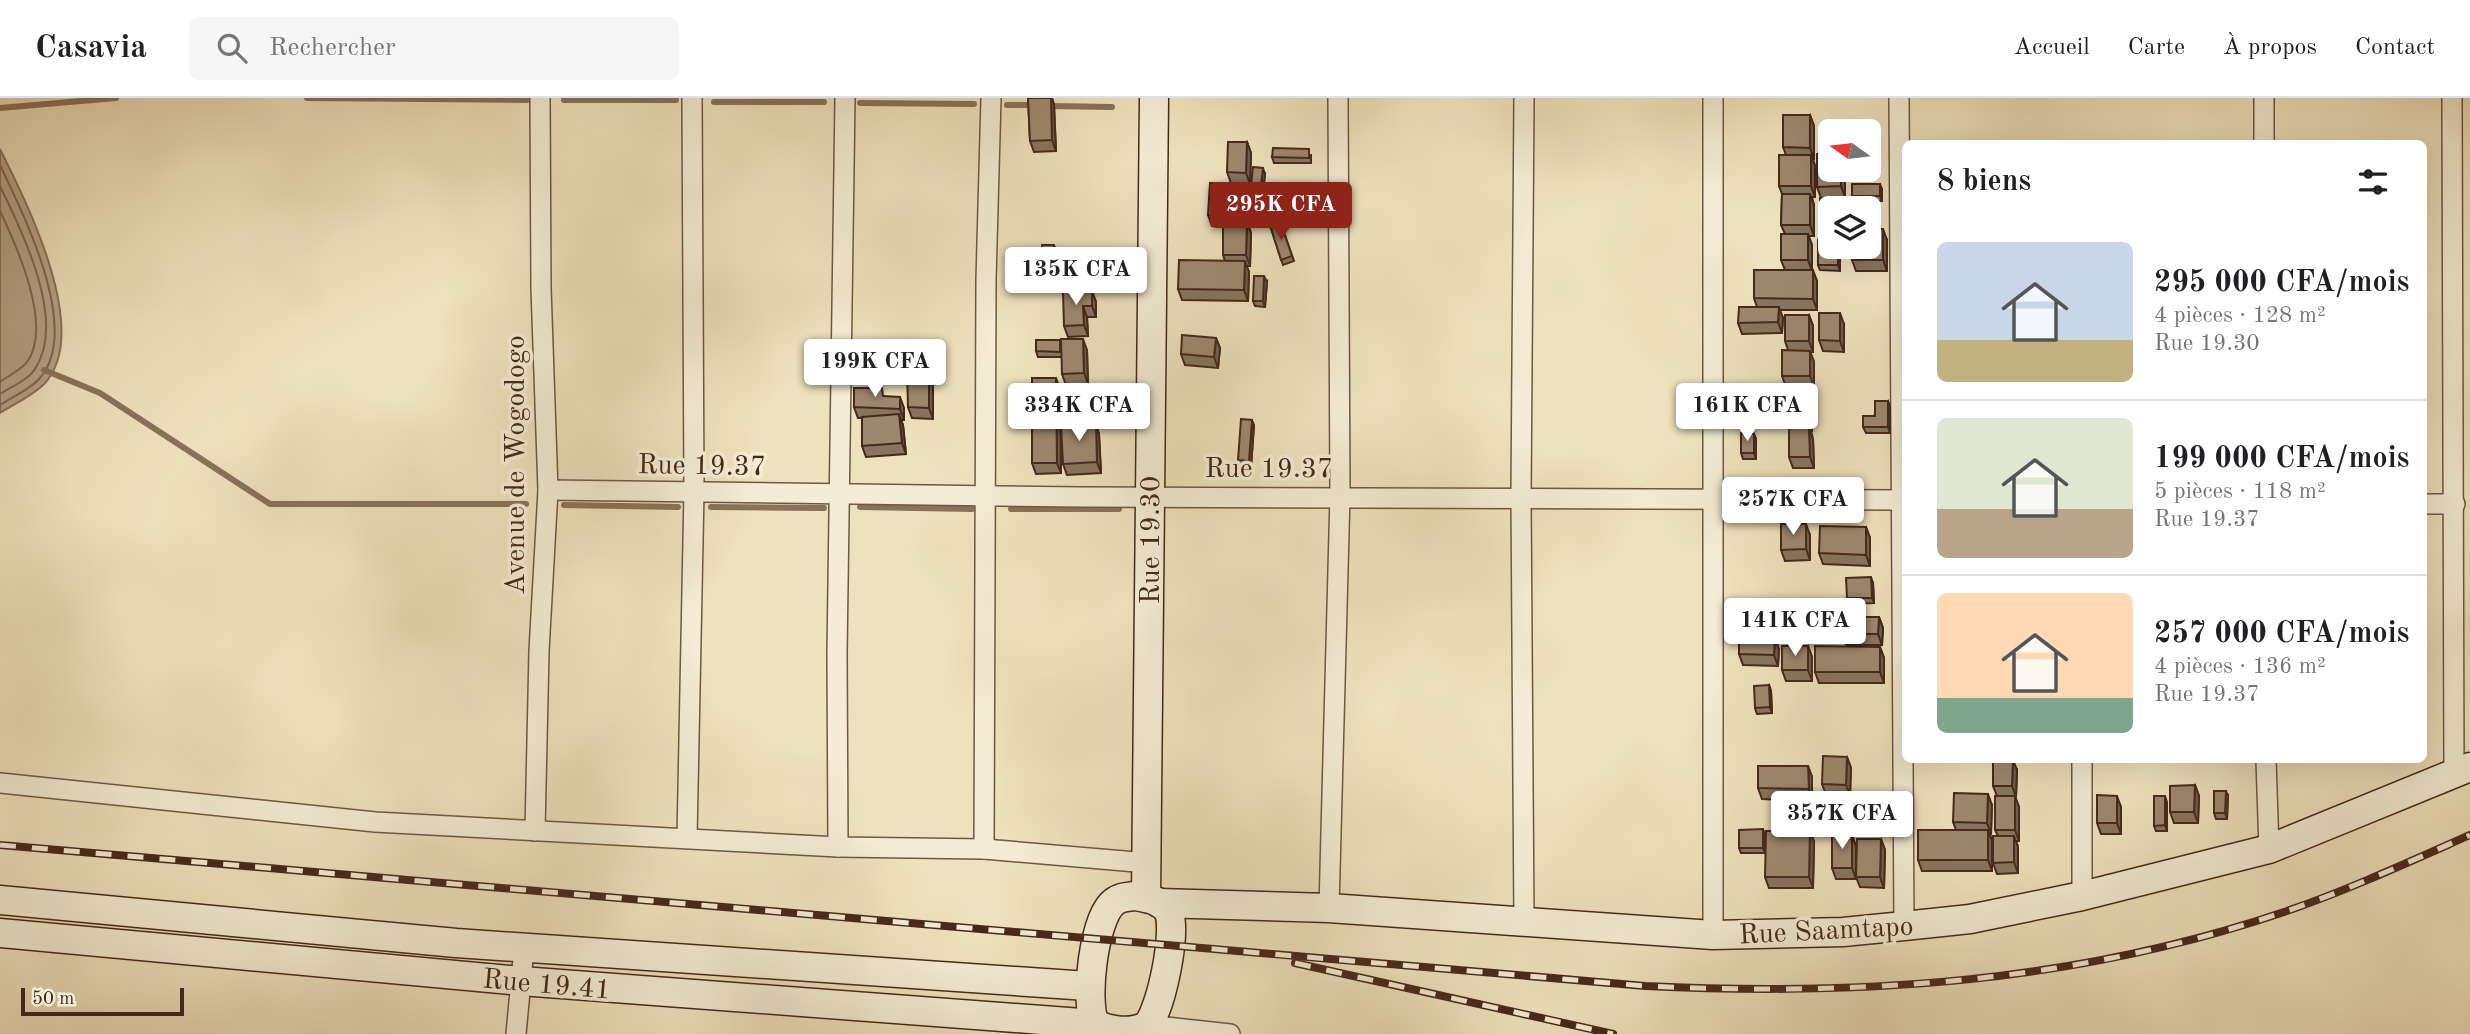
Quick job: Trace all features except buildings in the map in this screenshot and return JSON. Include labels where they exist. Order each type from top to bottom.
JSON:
[{"type":"main road","name":"Rue 19.30","points":[[1153,900],[1148,863],[1154,98]]},
{"type":"main road","name":"Rue Saamtapo","points":[[1088,986],[1098,937],[1111,904],[1121,898],[1329,908],[1713,935],[1843,932],[1970,919],[2082,896],[2269,849],[2462,771]]},
{"type":"main road","name":"Rue 19.41","points":[[0,900],[524,948],[1088,986]]},
{"type":"main road","points":[[1148,1025],[1158,1004],[1170,943],[1171,919],[1168,910],[1153,900]]},
{"type":"main road","name":"Rue 19.41","points":[[0,933],[521,981],[1111,1030],[1138,1030],[1148,1025]]},
{"type":"main road","points":[[1088,986],[1090,1013],[1111,1030]]},
{"type":"street","name":"Avenue de Wogodogo","points":[[535,831],[548,490],[541,288],[540,98]]},
{"type":"street","points":[[687,838],[694,491],[692,98]]},
{"type":"street","points":[[838,846],[837,654],[845,98]]},
{"type":"street","points":[[984,849],[986,280],[991,98]]},
{"type":"street","points":[[1329,908],[1340,495],[1338,98]]},
{"type":"street","points":[[1524,98],[1521,497],[1524,923]]},
{"type":"street","points":[[1713,98],[1713,935]]},
{"type":"street","points":[[1899,98],[1902,400]]},
{"type":"street","points":[[2264,98],[2264,140]]},
{"type":"street","points":[[2452,98],[2455,504],[2462,771]]},
{"type":"street","name":"Rue 19.37","points":[[548,490],[987,493],[1082,497],[1340,495],[1902,500]]},
{"type":"street","points":[[2427,504],[2455,504]]},
{"type":"street","points":[[1904,763],[1904,926]]},
{"type":"street","points":[[2082,763],[2082,896]]},
{"type":"street","points":[[2266,763],[2269,849]]},
{"type":"street","points":[[0,783],[375,822],[838,846],[984,849],[1148,863]]},
{"type":"street","points":[[516,1034],[524,948]]},
{"type":"street","points":[[1148,1025],[1230,1034]]},
{"type":"water","points":[[0,149],[25,200],[50,266],[58,300],[61,332],[58,360],[45,383],[0,413]]},
{"type":"waterway","points":[[0,108],[116,98]]},
{"type":"waterway","points":[[307,98],[527,100]]},
{"type":"waterway","points":[[564,100],[676,100]]},
{"type":"waterway","points":[[714,102],[824,102]]},
{"type":"waterway","points":[[860,103],[974,104]]},
{"type":"waterway","points":[[1007,105],[1037,105]]},
{"type":"waterway","points":[[1048,106],[1112,107]]},
{"type":"waterway","points":[[44,370],[100,393],[270,504],[526,504]]},
{"type":"waterway","points":[[564,505],[678,507]]},
{"type":"waterway","points":[[711,507],[824,508]]},
{"type":"waterway","points":[[860,507],[972,509]]},
{"type":"waterway","points":[[1011,509],[1119,509]]},
{"type":"railway","points":[[0,845],[1645,986],[1807,989],[1968,979],[2127,955],[2205,936],[2284,912],[2355,885],[2470,835]]},
{"type":"railway","points":[[1295,963],[1613,1034]]}]
